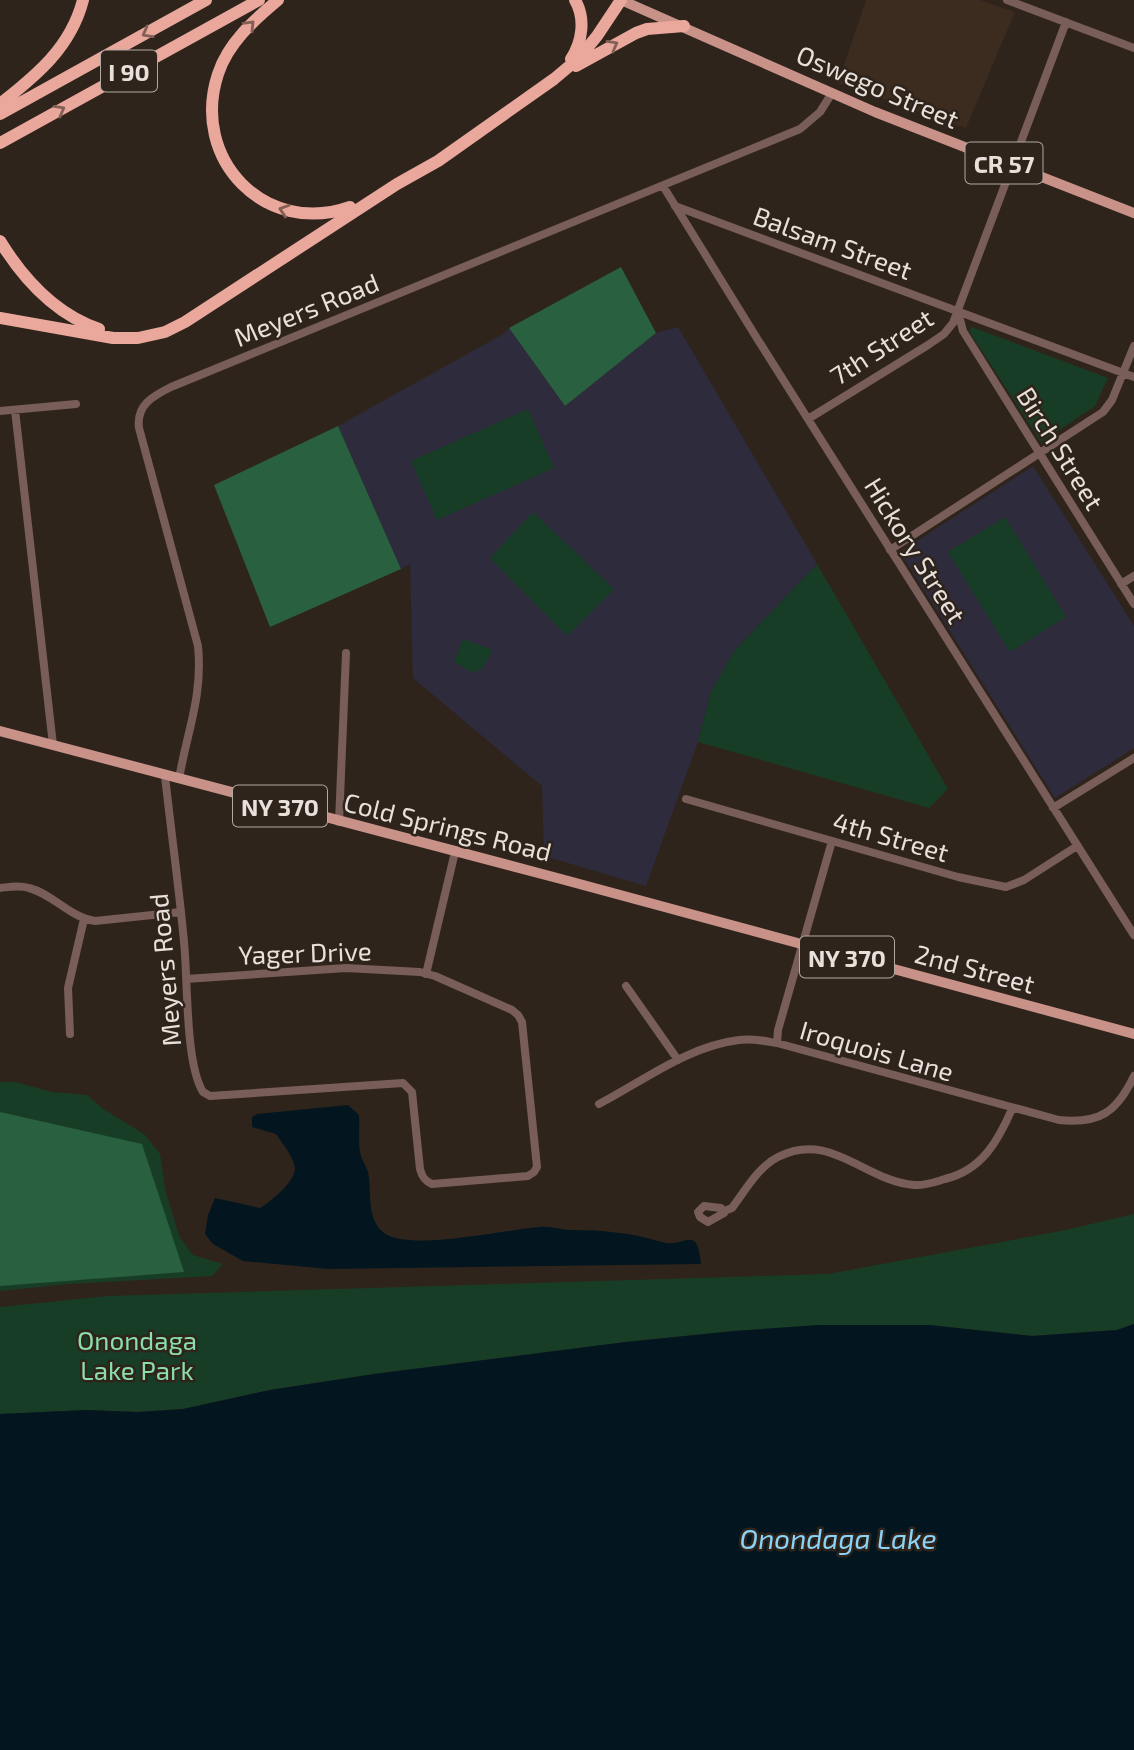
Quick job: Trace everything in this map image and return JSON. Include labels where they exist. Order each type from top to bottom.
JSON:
[{"type":"highway","points":[[0,104],[29,82],[56,55],[74,28],[83,0]]},
{"type":"highway","name":"I 90","points":[[0,114],[206,0]]},
{"type":"highway","name":"I 90","points":[[0,143],[259,0]]},
{"type":"highway","points":[[278,0],[256,18],[236,40],[218,74],[212,119],[216,139],[233,173],[259,199],[274,207],[316,215],[350,207]]},
{"type":"highway","points":[[554,79],[571,58],[580,38],[582,20],[575,0]]},
{"type":"highway","points":[[0,318],[113,338],[138,338],[165,332],[185,322],[479,132],[554,79],[579,58],[621,0]]},
{"type":"highway","points":[[554,79],[636,33],[647,29],[684,26]]},
{"type":"highway","points":[[0,240],[23,274],[64,313],[98,329],[136,332],[171,322],[192,311],[350,207],[439,152],[479,132]]},
{"type":"highway","points":[[0,252],[20,280],[45,306],[68,323],[90,333]]},
{"type":"main road","name":"CR 57","points":[[621,0],[684,26]]},
{"type":"main road","name":"Oswego Street","points":[[684,26],[832,93],[1134,213]]},
{"type":"main road","name":"Cold Springs Road","points":[[0,731],[561,879]]},
{"type":"main road","name":"2nd Street","points":[[561,879],[1134,1034]]},
{"type":"street","points":[[1007,0],[1134,48]]},
{"type":"street","name":"7th Street","points":[[808,419],[936,340],[953,323],[1066,22]]},
{"type":"street","name":"Meyers Road","points":[[179,779],[197,703],[201,672],[198,646],[139,428],[139,412],[146,402],[171,387],[800,129],[820,112],[832,93]]},
{"type":"street","name":"Hickory Street","points":[[663,186],[1134,935]]},
{"type":"street","name":"Balsam Street","points":[[675,206],[1134,377]]},
{"type":"street","name":"Birch Street","points":[[958,312],[963,331],[1134,604]]},
{"type":"street","points":[[890,550],[1103,412],[1112,400],[1134,346]]},
{"type":"street","points":[[0,411],[76,404]]},
{"type":"street","points":[[16,410],[53,745]]},
{"type":"street","points":[[1121,584],[1134,576]]},
{"type":"street","points":[[339,822],[346,653]]},
{"type":"street","points":[[1053,808],[1134,758]]},
{"type":"street","name":"Meyers Road","points":[[165,776],[195,1069],[203,1092],[210,1096],[268,1093]]},
{"type":"street","name":"4th Street","points":[[686,799],[958,877],[1006,887],[1024,880],[1077,846]]},
{"type":"street","points":[[777,1044],[778,1030],[832,841]]},
{"type":"street","points":[[426,974],[455,852]]},
{"type":"street","points":[[0,888],[28,888],[84,919],[95,921],[181,912]]},
{"type":"street","points":[[70,1034],[68,988],[84,919]]},
{"type":"street","name":"Yager Drive","points":[[186,979],[346,968],[426,974],[518,1015],[522,1023],[537,1167],[528,1176],[432,1184],[427,1181],[420,1169],[412,1092],[403,1083],[268,1093]]},
{"type":"street","points":[[626,986],[678,1060]]},
{"type":"street","name":"Iroquois Lane","points":[[599,1104],[678,1060],[709,1047],[748,1039],[777,1044],[1012,1109],[1075,1122],[1093,1119],[1116,1107],[1134,1076]]},
{"type":"street","points":[[724,1211],[732,1208],[764,1166],[778,1157],[804,1149],[827,1150],[894,1181],[914,1185],[955,1177],[982,1160],[999,1139],[1012,1109]]},
{"type":"shaded area","points":[[866,0],[980,0],[1015,12],[966,128],[838,83]]},
{"type":"shaded area","points":[[678,327],[817,564],[735,650],[711,691],[698,742],[646,886],[544,856],[542,786],[413,678],[410,564],[401,569],[338,426],[505,333],[509,328],[565,406],[656,333]]},
{"type":"shaded area","points":[[1033,466],[1134,626],[1134,748],[1055,798],[900,552]]},
{"type":"green space","points":[[621,267],[656,333],[565,406],[509,328]]},
{"type":"green space","points":[[972,327],[1108,378],[1095,406],[1041,442],[969,331]]},
{"type":"green space","points":[[528,409],[554,468],[437,520],[411,461]]},
{"type":"green space","points":[[338,426],[401,569],[270,627],[214,485]]},
{"type":"green space","points":[[533,512],[614,589],[567,636],[490,558]]},
{"type":"green space","points":[[1005,517],[1066,617],[1010,652],[948,552]]},
{"type":"green space","points":[[817,564],[948,789],[929,808],[698,742],[711,691],[735,650]]},
{"type":"green space","points":[[463,639],[493,650],[481,670],[471,672],[454,661]]},
{"type":"green space","points":[[0,1082],[15,1082],[52,1092],[87,1095],[102,1108],[144,1134],[160,1154],[165,1189],[179,1236],[193,1255],[223,1264],[212,1276],[68,1284],[0,1291]]},
{"type":"green space","points":[[0,1112],[142,1144],[184,1272],[0,1286]]},
{"type":"green space","name":"Onondaga Lake Park","points":[[1134,1214],[1134,1324],[1117,1330],[1032,1336],[929,1325],[819,1325],[734,1331],[374,1374],[270,1390],[183,1409],[0,1414],[0,1307],[108,1296],[828,1274],[1061,1231]]},
{"type":"water","points":[[348,1105],[359,1115],[360,1152],[368,1172],[374,1219],[383,1232],[395,1238],[435,1240],[544,1227],[607,1231],[670,1243],[693,1240],[699,1251],[701,1264],[329,1269],[243,1261],[213,1244],[205,1234],[208,1215],[215,1198],[260,1208],[286,1187],[295,1170],[291,1157],[276,1134],[252,1127],[252,1117],[257,1114]]},
{"type":"water","name":"Onondaga Lake","points":[[1134,1324],[1134,1750],[0,1750],[0,1414],[183,1409],[270,1390],[374,1374],[734,1331],[819,1325],[929,1325],[1032,1336],[1117,1330]]}]
